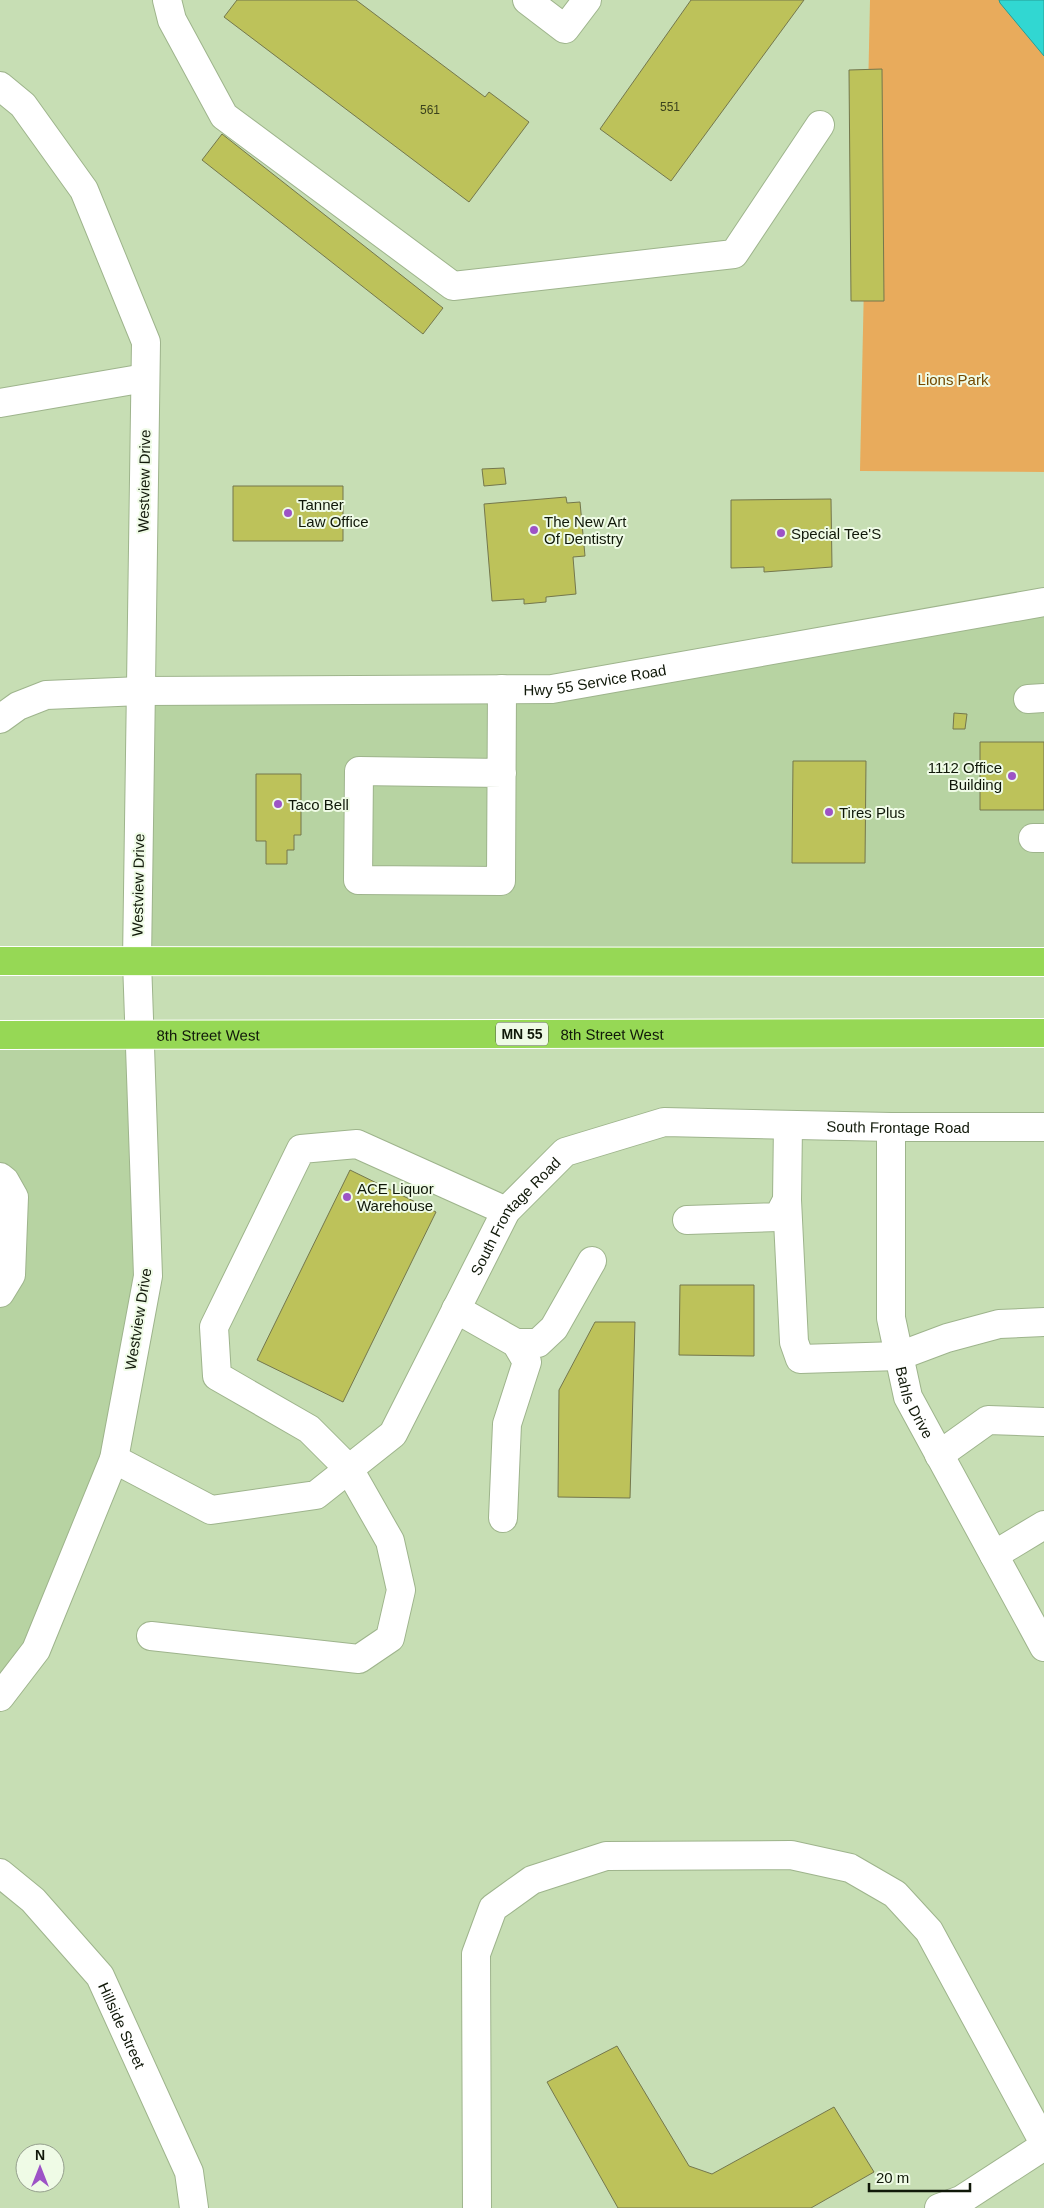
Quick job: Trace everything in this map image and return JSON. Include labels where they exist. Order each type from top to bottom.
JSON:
[{"type":"highway","points":[[0,961],[1044,962]]},
{"type":"highway","name":"8th Street West","points":[[0,1035],[1044,1033]]},
{"type":"street","points":[[167,0],[172,20],[224,116],[452,286],[734,254],[820,124]]},
{"type":"street","points":[[527,0],[565,29],[587,0]]},
{"type":"street","name":"Westview Drive","points":[[0,86],[23,105],[84,190],[146,342],[137,961],[138,1035],[148,1276],[114,1459],[36,1650],[0,1697]]},
{"type":"street","points":[[0,403],[146,378]]},
{"type":"street","name":"Hwy 55 Service Road","points":[[0,719],[18,706],[46,695],[141,691],[552,689],[1044,602]]},
{"type":"street","points":[[502,689],[502,773],[501,882],[358,880],[360,771],[502,773]]},
{"type":"street","name":"South Frontage Road","points":[[114,1459],[211,1510],[316,1495],[393,1434],[506,1210],[565,1152],[664,1122],[891,1127],[1044,1127]]},
{"type":"street","points":[[788,1125],[786,1200],[794,1342],[800,1359],[899,1356],[947,1338],[999,1324],[1044,1322]]},
{"type":"street","name":"Bahls Drive","points":[[891,1127],[891,1318],[908,1397],[1044,1647]]},
{"type":"street","points":[[151,1636],[359,1659],[390,1638],[401,1590],[390,1541],[349,1469],[310,1429],[217,1376],[214,1327],[301,1149],[357,1144],[506,1210]]},
{"type":"street","points":[[0,1177],[5,1180],[14,1197],[14,1235],[11,1275],[0,1293]]},
{"type":"street","points":[[687,1220],[778,1217],[786,1200]]},
{"type":"street","points":[[456,1310],[516,1343],[538,1343],[554,1328],[592,1261]]},
{"type":"street","points":[[503,1518],[507,1424],[527,1362],[516,1343]]},
{"type":"street","points":[[939,1455],[988,1420],[1044,1422]]},
{"type":"street","points":[[994,1555],[1044,1525]]},
{"type":"street","points":[[477,2208],[476,1954],[493,1908],[532,1880],[606,1856],[791,1855],[850,1868],[895,1894],[929,1931],[1044,2144],[955,2205]]},
{"type":"street","name":"Hillside Street","points":[[0,1873],[34,1900],[100,1976],[189,2172],[194,2208]]},
{"type":"shaded area","points":[[1044,602],[1044,962],[137,961],[141,691],[552,689]]},
{"type":"shaded area","points":[[0,1035],[138,1035],[148,1276],[114,1459],[0,1697]]},
{"type":"green space","name":"Lions Park","points":[[870,0],[1044,0],[1044,472],[860,471]]},
{"type":"water","points":[[999,0],[1044,0],[1044,56],[1000,3]]},
{"type":"building","points":[[237,0],[356,0],[485,97],[489,92],[529,122],[469,202],[224,17]]},
{"type":"building","points":[[691,0],[804,0],[671,181],[600,129]]},
{"type":"building","points":[[882,69],[884,301],[851,301],[849,70]]},
{"type":"building","points":[[222,134],[443,308],[423,334],[202,160]]},
{"type":"building","points":[[504,468],[506,484],[484,486],[482,469]]},
{"type":"building","name":"Tanner Law Office","points":[[233,486],[343,486],[343,541],[233,541]]},
{"type":"building","name":"The New Art Of Dentistry","points":[[566,497],[567,503],[580,502],[585,556],[573,557],[576,594],[546,597],[546,602],[524,604],[524,599],[492,601],[484,504]]},
{"type":"building","name":"Special Tee'S","points":[[831,499],[832,567],[764,572],[764,567],[731,568],[731,500]]},
{"type":"building","points":[[954,713],[967,714],[965,729],[953,729]]},
{"type":"building","name":"1112 Office Building","points":[[980,742],[1044,742],[1044,810],[980,810]]},
{"type":"building","name":"Tires Plus","points":[[793,761],[866,761],[865,863],[792,863]]},
{"type":"building","name":"Taco Bell","points":[[256,774],[301,774],[301,835],[294,835],[294,850],[287,850],[287,864],[266,864],[266,841],[256,841]]},
{"type":"building","points":[[350,1170],[436,1212],[343,1402],[257,1360]]},
{"type":"building","points":[[680,1285],[754,1285],[754,1356],[679,1355]]},
{"type":"building","points":[[595,1322],[635,1322],[630,1498],[558,1497],[559,1390]]},
{"type":"building","points":[[617,2046],[689,2166],[712,2174],[834,2107],[874,2172],[811,2208],[618,2208],[547,2082]]},
{"type":"place","name":"Tanner Law Office","points":[[288,513]]},
{"type":"place","name":"The New Art Of Dentistry","points":[[534,530]]},
{"type":"place","name":"Special Tee'S","points":[[781,533]]},
{"type":"place","name":"1112 Office Building","points":[[1012,776]]},
{"type":"place","name":"Taco Bell","points":[[278,804]]},
{"type":"place","name":"Tires Plus","points":[[829,812]]},
{"type":"place","name":"ACE Liquor Warehouse","points":[[347,1197]]}]
